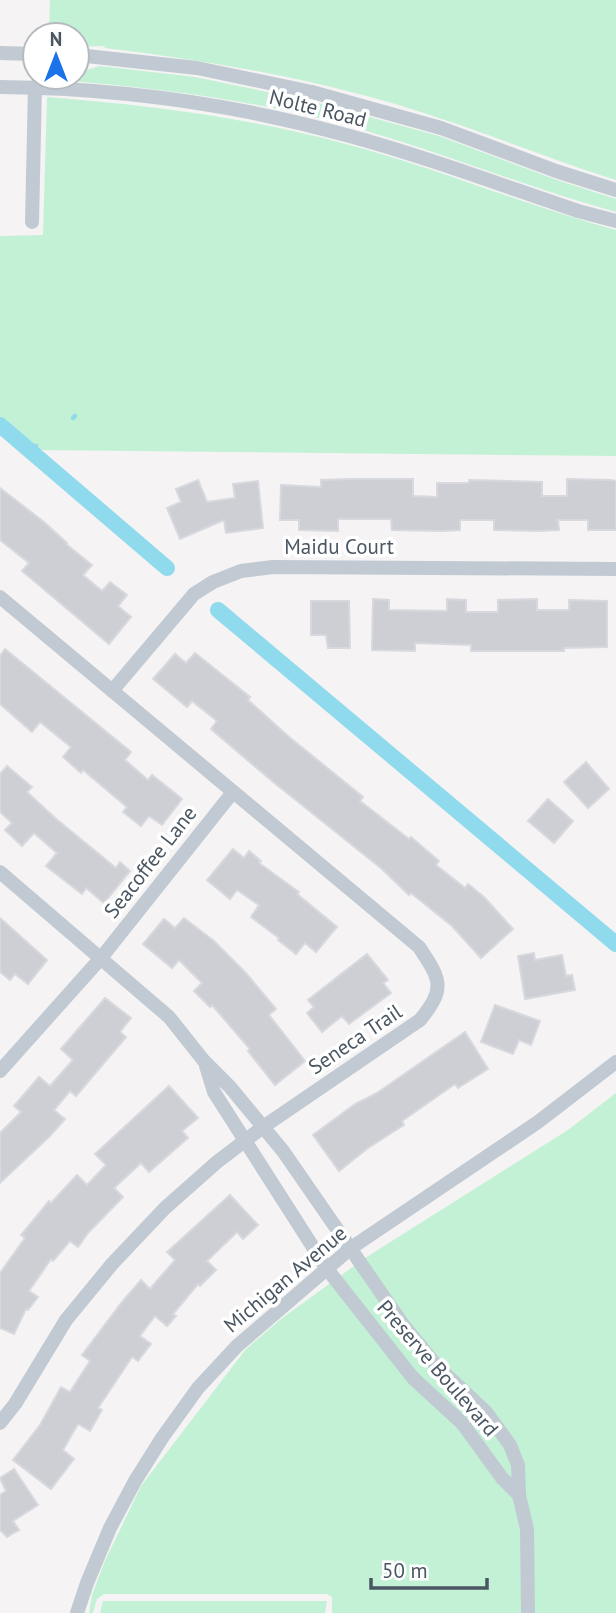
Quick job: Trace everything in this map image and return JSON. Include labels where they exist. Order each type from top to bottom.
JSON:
[{"type":"street","points":[[0,53],[21,54]]},
{"type":"street","name":"Nolte Road","points":[[91,56],[197,68],[312,92],[441,128],[556,171],[616,190]]},
{"type":"street","points":[[91,60],[99,57]]},
{"type":"street","name":"Nolte Road","points":[[0,87],[21,87]]},
{"type":"street","points":[[32,222],[35,91]]},
{"type":"street","name":"Nolte Road","points":[[84,91],[132,95],[272,117],[370,142],[616,221]]},
{"type":"street","name":"Maidu Court","points":[[112,691],[194,594],[213,582],[241,571],[273,566],[616,569]]},
{"type":"street","name":"Seneca Trail","points":[[0,597],[419,947],[432,967],[439,985],[436,1000],[420,1020],[245,1140],[165,1208],[112,1264],[66,1320],[15,1404],[0,1423]]},
{"type":"street","name":"Seacoffee Lane","points":[[0,1071],[101,958],[233,792]]},
{"type":"street","points":[[0,872],[169,1017],[204,1061]]},
{"type":"street","name":"Preserve Boulevard","points":[[204,1061],[230,1087],[283,1151],[404,1326],[436,1365],[486,1412],[510,1445],[518,1465],[519,1495],[527,1529],[528,1613]]},
{"type":"street","name":"Preserve Boulevard","points":[[204,1061],[214,1091],[327,1269],[413,1378],[462,1423],[502,1478],[519,1495]]},
{"type":"street","name":"Michigan Avenue","points":[[77,1613],[110,1528],[135,1481],[162,1437],[198,1388],[237,1346],[351,1248],[538,1122],[616,1062]]},
{"type":"street","points":[[403,1365],[423,1349]]},
{"type":"green space","points":[[50,0],[616,0],[616,180],[466,127],[319,84],[234,67],[104,46],[91,46],[91,21],[49,21]]},
{"type":"green space","points":[[100,66],[195,77],[311,101],[439,136],[616,199],[616,212],[380,135],[311,116],[205,96],[91,83],[91,69]]},
{"type":"green space","points":[[47,97],[196,113],[306,134],[411,163],[616,230],[616,456],[37,450],[0,422],[0,236],[43,235]]},
{"type":"green space","points":[[616,1093],[616,1613],[332,1613],[332,1597],[327,1594],[104,1594],[97,1599],[93,1613],[89,1613],[92,1595],[104,1563],[141,1486],[246,1349],[281,1319],[365,1258],[568,1130]]},
{"type":"green space","points":[[103,1601],[327,1601],[325,1613],[100,1613]]},
{"type":"building","points":[[413,479],[413,496],[437,497],[437,483],[469,483],[469,480],[542,482],[542,496],[567,496],[567,479],[611,480],[616,481],[616,530],[588,530],[588,520],[558,520],[559,530],[539,531],[494,530],[494,520],[460,520],[460,530],[442,531],[392,530],[391,519],[338,519],[338,531],[299,530],[299,520],[280,520],[281,485],[321,487],[321,480]]},
{"type":"building","points":[[198,480],[207,502],[235,498],[233,484],[258,481],[263,528],[226,533],[224,520],[180,539],[167,508],[181,502],[176,489]]},
{"type":"building","points":[[0,488],[44,522],[92,565],[83,575],[102,591],[110,582],[127,595],[118,606],[131,617],[109,644],[22,571],[29,563],[0,540]]},
{"type":"building","points":[[373,599],[389,600],[389,610],[447,611],[447,599],[466,600],[466,612],[498,612],[498,600],[537,599],[537,610],[569,610],[569,600],[607,601],[607,647],[564,648],[564,651],[471,651],[471,645],[415,643],[415,651],[372,650]]},
{"type":"building","points":[[311,601],[349,601],[350,648],[328,648],[326,635],[311,635]]},
{"type":"building","points":[[5,649],[131,752],[125,760],[148,780],[152,775],[182,799],[162,825],[149,816],[141,826],[123,812],[127,807],[63,757],[71,747],[40,722],[32,732],[0,704],[0,656]]},
{"type":"building","points":[[195,653],[250,697],[248,700],[288,736],[363,797],[360,801],[409,839],[411,837],[439,861],[436,865],[465,888],[468,884],[484,897],[513,929],[481,958],[452,926],[411,893],[409,895],[382,869],[211,729],[217,721],[192,701],[187,707],[153,679],[175,654],[186,663]]},
{"type":"building","points":[[586,762],[609,789],[588,808],[564,782]]},
{"type":"building","points":[[7,766],[32,787],[27,792],[55,818],[116,868],[120,862],[130,871],[104,903],[86,888],[82,894],[46,866],[57,853],[34,833],[22,846],[5,830],[12,823],[0,812],[0,774]]},
{"type":"building","points":[[548,799],[573,821],[554,843],[528,821]]},
{"type":"building","points":[[233,849],[244,858],[249,851],[261,861],[259,863],[299,892],[297,894],[337,927],[316,952],[305,943],[296,954],[251,917],[259,905],[237,890],[230,899],[207,880]]},
{"type":"building","points":[[0,918],[47,960],[28,984],[15,974],[10,980],[0,972]]},
{"type":"building","points":[[184,918],[214,941],[245,972],[276,1009],[269,1015],[305,1061],[275,1085],[248,1051],[250,1049],[212,1005],[210,1007],[194,991],[202,983],[179,960],[172,968],[143,944],[164,919],[175,928]]},
{"type":"building","points":[[534,953],[535,960],[562,955],[566,976],[572,975],[575,990],[525,999],[518,956]]},
{"type":"building","points":[[367,954],[388,980],[383,983],[391,993],[349,1024],[342,1016],[322,1032],[307,1013],[314,1007],[308,1000]]},
{"type":"building","points":[[105,998],[131,1018],[120,1032],[126,1037],[76,1096],[70,1091],[54,1110],[65,1119],[0,1183],[0,1133],[21,1112],[14,1106],[39,1077],[50,1086],[73,1060],[61,1049]]},
{"type":"building","points":[[495,1005],[540,1021],[531,1045],[519,1040],[513,1054],[481,1042]]},
{"type":"building","points":[[465,1032],[488,1069],[458,1088],[455,1084],[402,1121],[404,1125],[339,1171],[313,1135],[355,1104],[377,1093]]},
{"type":"building","points":[[169,1086],[198,1118],[182,1131],[188,1138],[149,1172],[141,1163],[114,1188],[123,1197],[78,1247],[70,1241],[53,1261],[51,1259],[29,1291],[38,1297],[28,1310],[26,1309],[14,1334],[0,1328],[0,1273],[25,1238],[21,1235],[49,1201],[51,1203],[77,1175],[87,1185],[106,1165],[95,1154]]},
{"type":"building","points":[[230,1195],[258,1225],[243,1239],[237,1232],[207,1261],[216,1270],[200,1286],[198,1284],[173,1314],[176,1316],[167,1326],[155,1316],[140,1336],[151,1344],[138,1361],[132,1357],[98,1408],[102,1410],[90,1431],[78,1424],[63,1450],[74,1459],[51,1489],[13,1460],[40,1425],[61,1387],[70,1392],[90,1361],[82,1355],[122,1302],[141,1280],[150,1289],[175,1260],[167,1252]]},
{"type":"building","points":[[14,1469],[38,1505],[13,1521],[19,1530],[7,1537],[0,1530],[0,1495],[6,1491],[0,1478]]},
{"type":"waterway","points":[[0,425],[167,568]]},
{"type":"waterway","points":[[31,450],[36,446]]},
{"type":"waterway","points":[[218,610],[616,944]]},
{"type":"waterway","points":[[460,813],[463,809]]}]
